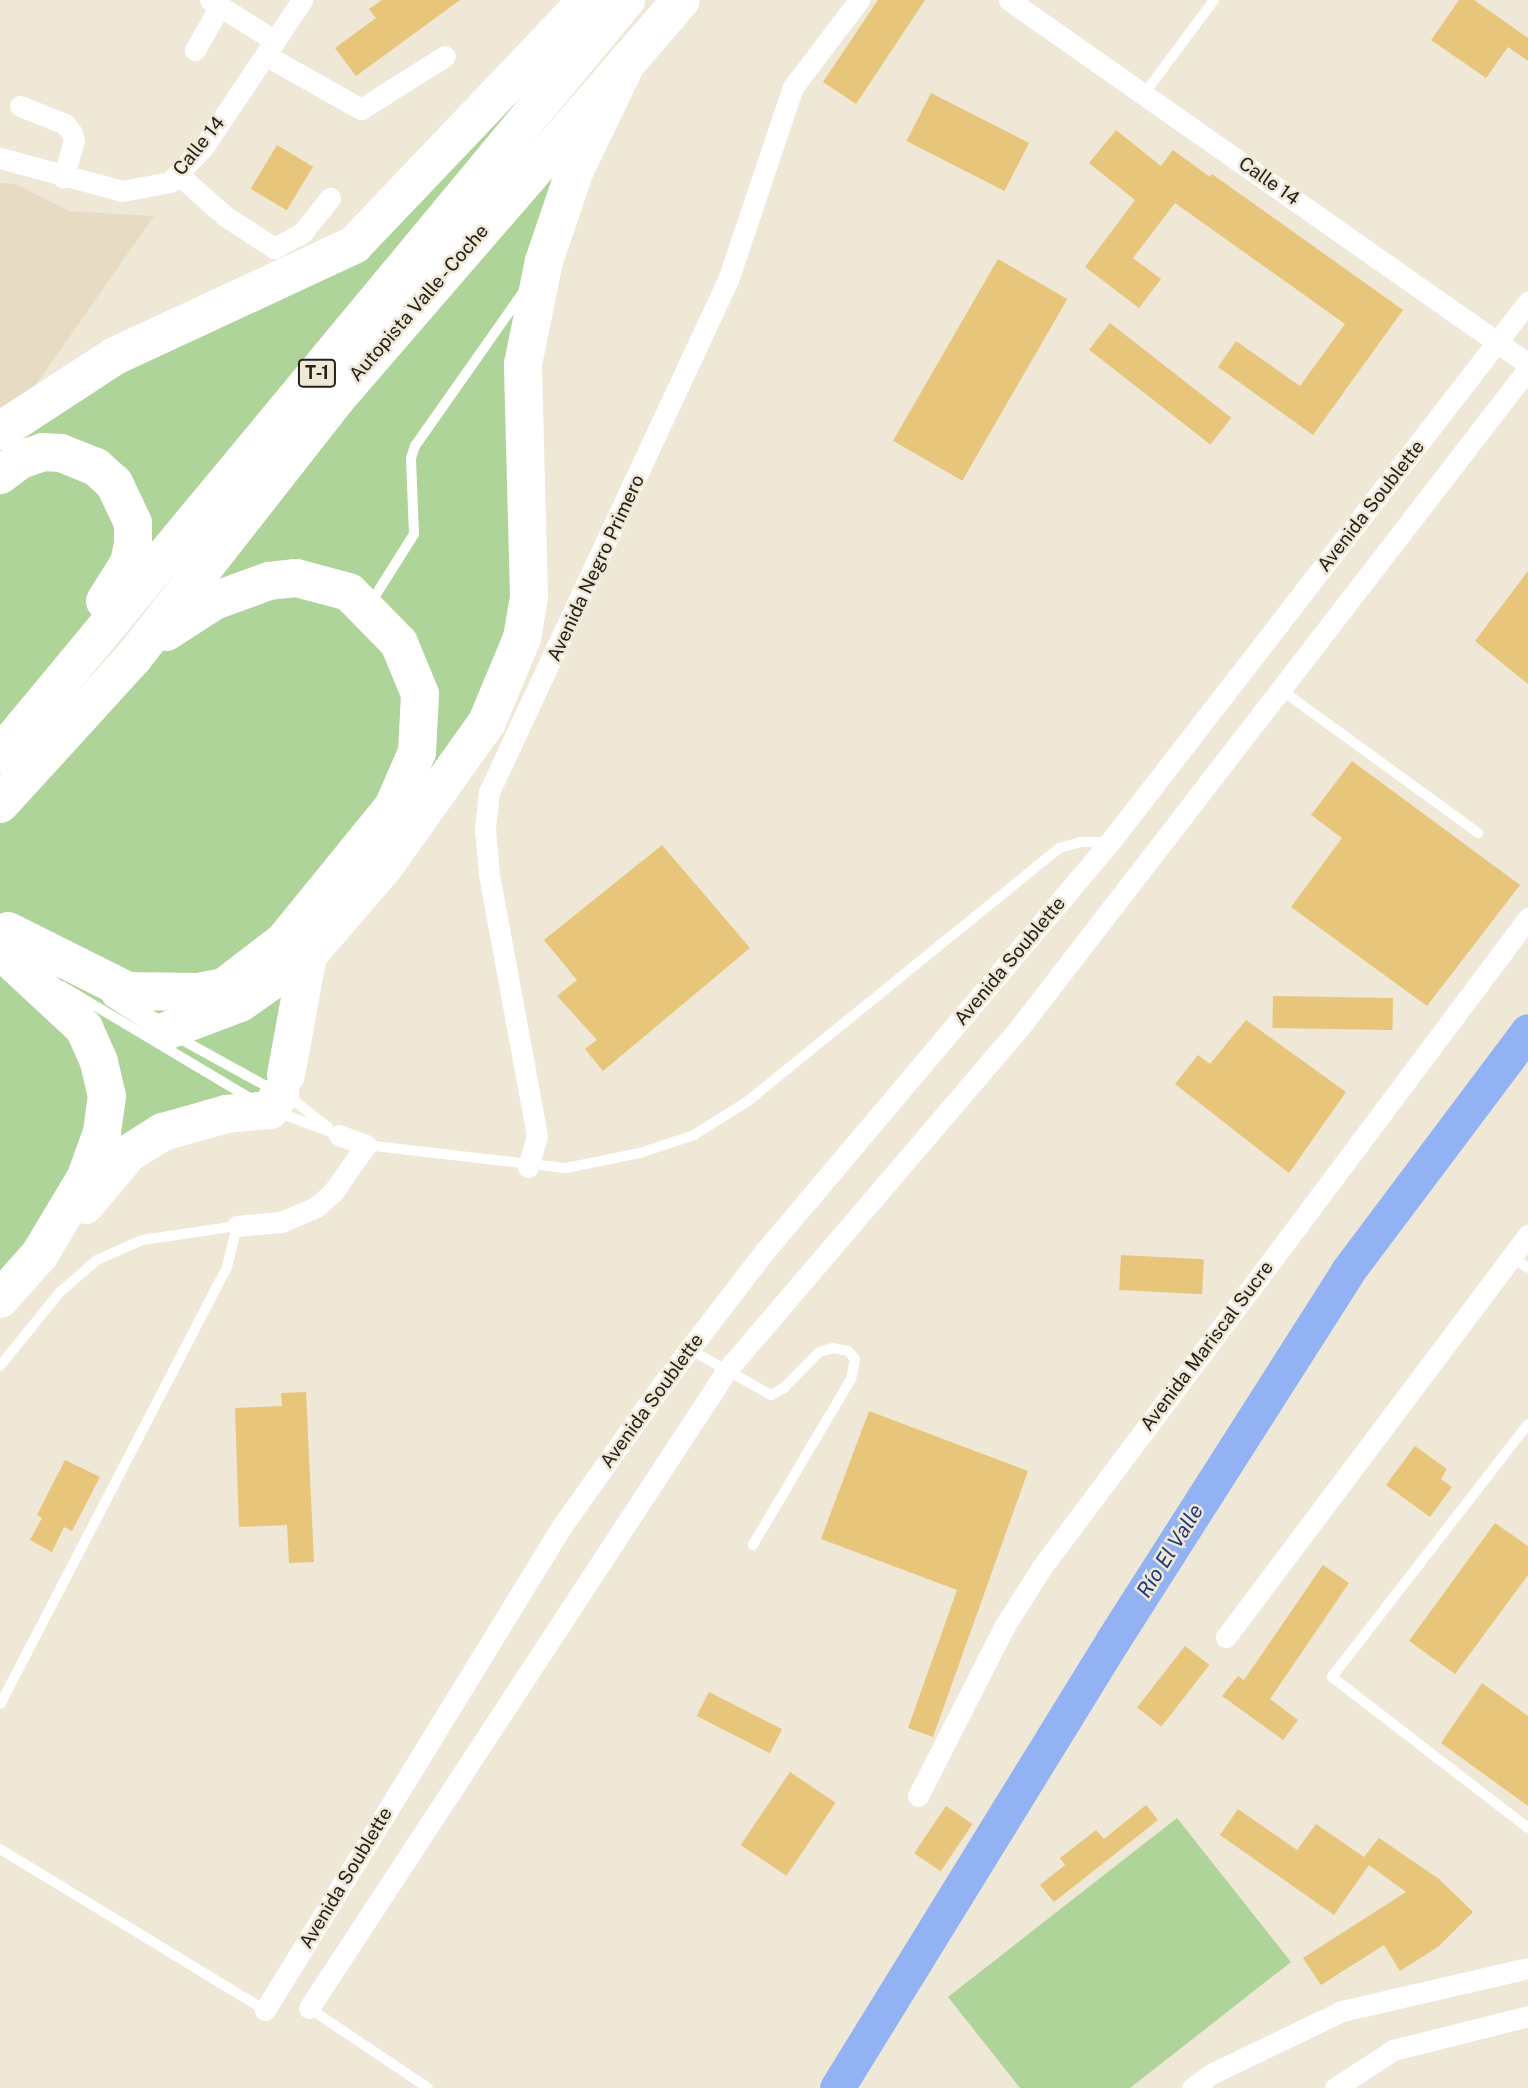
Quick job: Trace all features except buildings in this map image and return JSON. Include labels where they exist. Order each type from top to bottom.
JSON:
[{"type":"highway","points":[[0,431],[115,356],[354,245],[577,11],[594,0]]},
{"type":"highway","name":"Autopista Valle - Coche","points":[[4,750],[626,0]]},
{"type":"highway","name":"Autopista Valle - Coche","points":[[0,804],[134,657],[337,399],[681,0]]},
{"type":"highway","points":[[166,1031],[240,1003],[307,956],[384,867],[457,768],[487,722],[522,638],[529,597],[523,363],[544,261],[575,170],[628,60]]},
{"type":"highway","points":[[0,475],[20,460],[43,452],[78,456],[114,483],[133,523],[130,563],[4,750]]},
{"type":"highway","points":[[3,943],[128,991],[160,993],[224,987],[284,941],[393,807],[417,752],[420,694],[399,643],[368,607],[349,592],[296,578],[269,581],[214,601],[134,657]]},
{"type":"highway","points":[[0,1299],[40,1254],[86,1177],[102,1132],[107,1096],[99,1062],[84,1028],[3,943]]},
{"type":"highway","points":[[0,1310],[130,1153],[185,1123],[279,1093],[307,956]]},
{"type":"street","name":"Calle 14","points":[[0,158],[63,177],[135,191],[154,188],[179,175],[302,0]]},
{"type":"street","name":"Avenida Negro Primero","points":[[528,1167],[537,1136],[489,874],[485,829],[489,792],[728,280],[793,87],[859,0]]},
{"type":"street","name":"Calle 14","points":[[1009,0],[1500,341],[1528,366]]},
{"type":"street","points":[[195,50],[215,3],[270,48],[361,109],[445,55]]},
{"type":"street","points":[[20,106],[65,124],[72,133],[75,141],[63,177]]},
{"type":"street","points":[[179,175],[225,216],[274,248],[302,233],[330,198]]},
{"type":"street","name":"Avenida Soublette","points":[[265,2010],[562,1525],[689,1349],[1110,842],[1528,302]]},
{"type":"street","points":[[309,2008],[727,1370],[1023,1023],[1528,366]]},
{"type":"street","name":"Avenida Mariscal Sucre","points":[[918,1796],[1004,1627],[1042,1567],[1528,918]]},
{"type":"street","points":[[3,943],[166,1031]]},
{"type":"street","points":[[237,1226],[281,1222],[316,1207],[349,1175],[366,1145],[339,1135]]},
{"type":"street","points":[[1226,1637],[1520,1263],[1528,1235]]},
{"type":"street","points":[[1192,2088],[1211,2074],[1342,2011],[1528,1968]]},
{"type":"street","points":[[1335,2088],[1394,2050],[1528,2016]]},
{"type":"lane","points":[[1144,94],[1214,0]]},
{"type":"lane","points":[[368,607],[414,534],[411,458],[415,446],[544,261]]},
{"type":"lane","points":[[1280,689],[1478,833]]},
{"type":"lane","points":[[366,1145],[528,1167],[566,1168],[640,1153],[694,1135],[748,1101],[1059,848],[1081,842],[1110,842]]},
{"type":"lane","points":[[3,943],[279,1093],[339,1135]]},
{"type":"lane","points":[[166,1031],[279,1093],[339,1135]]},
{"type":"lane","points":[[0,1366],[60,1292],[97,1260],[155,1237],[237,1226],[227,1267],[0,1704]]},
{"type":"lane","points":[[689,1349],[771,1395],[784,1388],[819,1352],[833,1348],[848,1351],[855,1359],[851,1379],[752,1545]]},
{"type":"lane","points":[[1526,1431],[1332,1677],[1528,1828]]},
{"type":"lane","points":[[0,1849],[265,2010]]},
{"type":"lane","points":[[309,2008],[428,2088]]},
{"type":"shaded area","points":[[0,183],[16,184],[69,211],[154,216],[19,409],[0,407]]},
{"type":"green space","points":[[626,0],[0,755],[0,431],[354,245]]},
{"type":"green space","points":[[628,60],[544,261],[522,638],[308,955],[280,1094],[169,1129],[0,1310],[0,804]]},
{"type":"green space","points":[[1177,1818],[1291,1962],[1130,2088],[1020,2088],[948,1997]]},
{"type":"waterway","name":"Río El Valle","points":[[837,2088],[1113,1640],[1347,1272],[1528,1031]]}]
